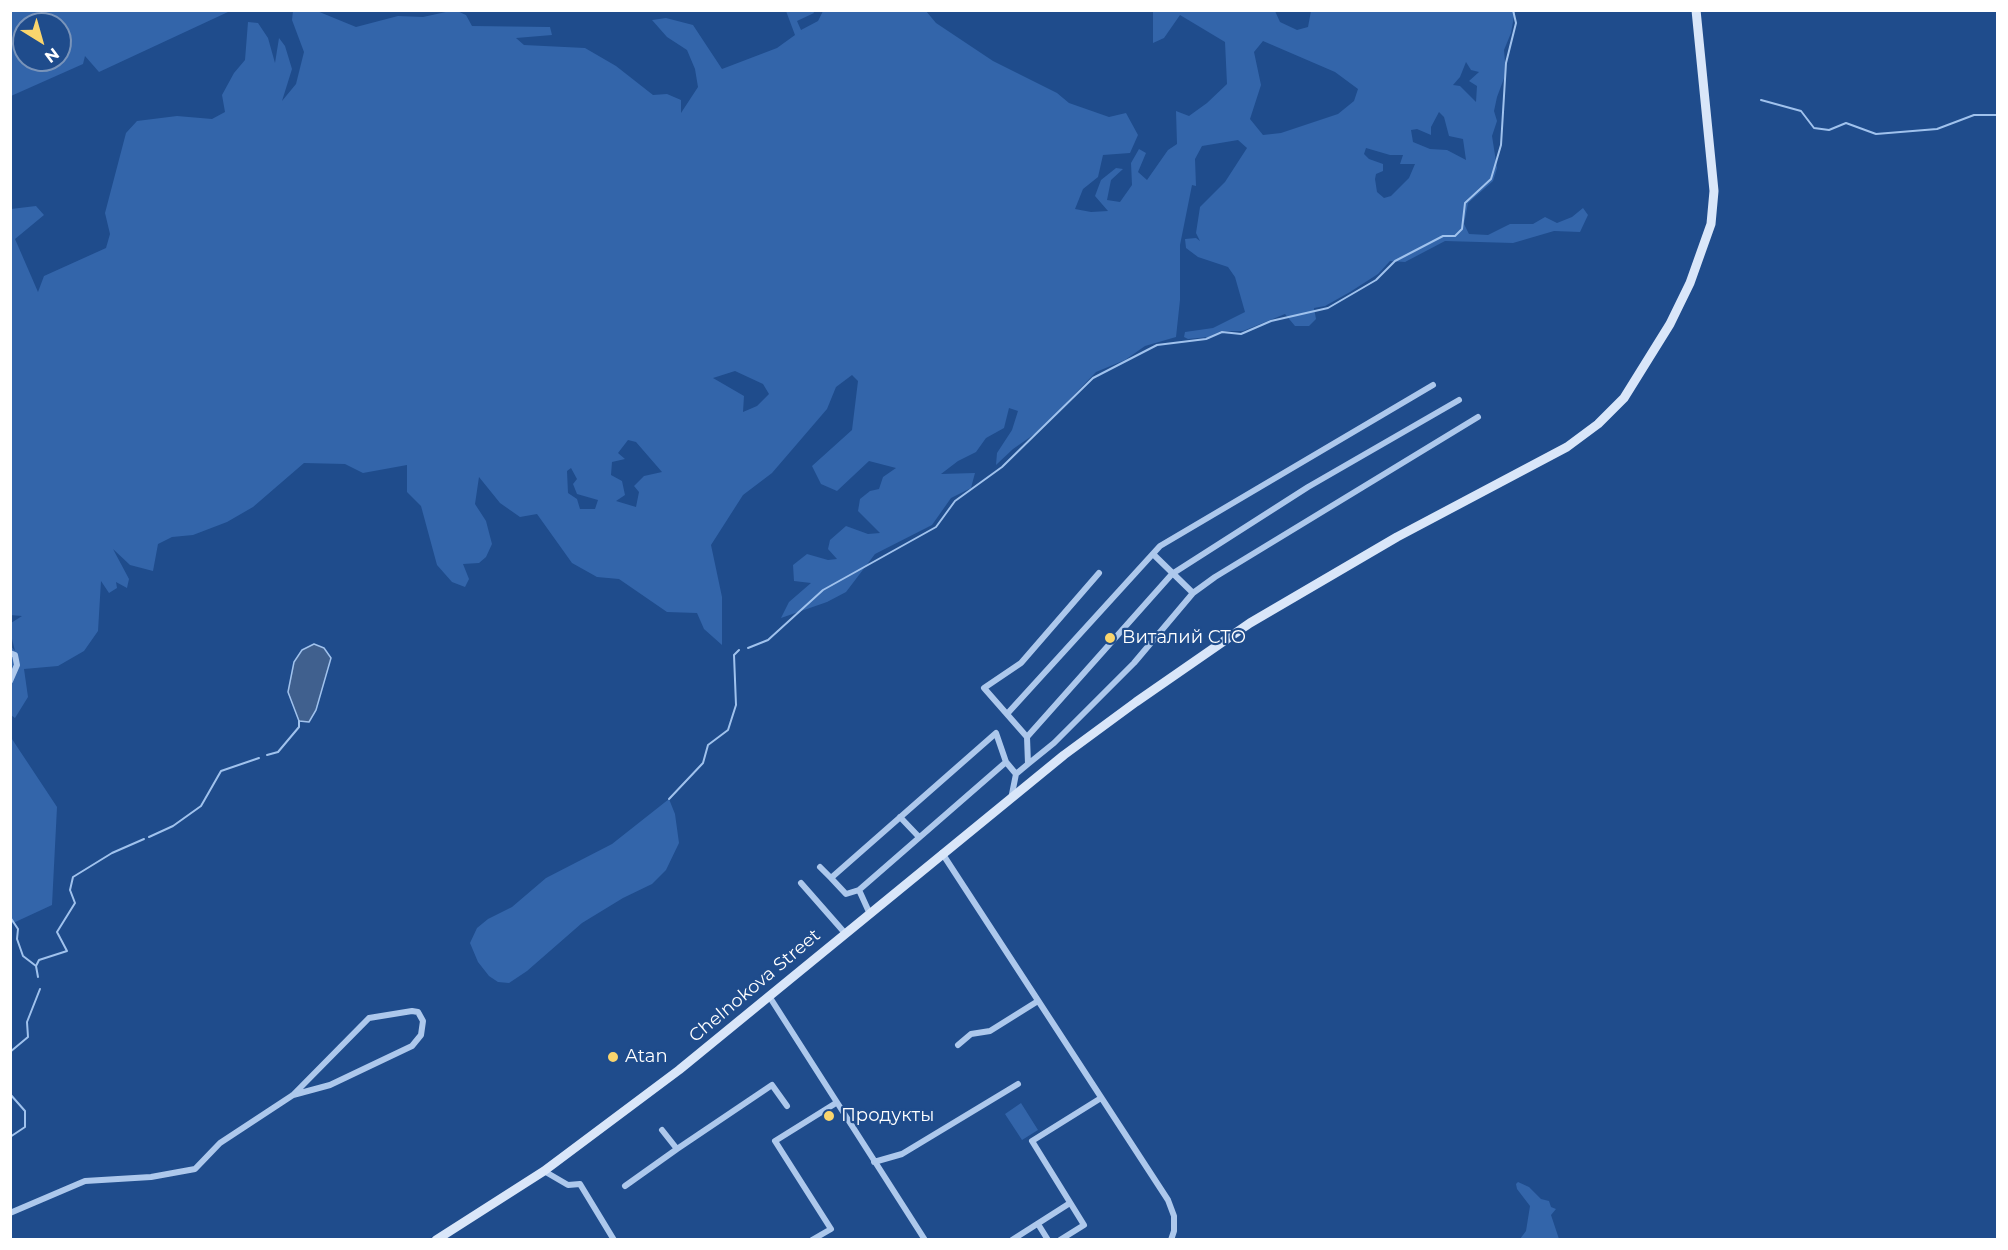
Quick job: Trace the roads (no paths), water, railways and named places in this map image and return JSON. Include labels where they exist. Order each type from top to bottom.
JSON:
[{"type":"main road","name":"Chelnokova Street","points":[[436,1239],[544,1172],[679,1070],[844,932],[1011,800],[1064,755],[1250,623],[1397,537],[1567,447],[1598,424],[1624,398],[1670,324],[1690,283],[1711,224],[1714,190],[1696,10]]},
{"type":"street","points":[[1007,714],[1160,546],[1433,385]]},
{"type":"street","points":[[1027,736],[1172,574],[1308,487],[1458,400]]},
{"type":"street","points":[[1011,800],[1016,774],[1054,743],[1134,663],[1193,593],[1215,577],[1478,417]]},
{"type":"street","points":[[1153,554],[1193,593]]},
{"type":"street","points":[[1028,764],[1027,736],[984,688],[1021,663],[1099,573]]},
{"type":"street","points":[[10,647],[16,666],[10,681]]},
{"type":"street","points":[[831,878],[996,733],[1006,762],[1016,774]]},
{"type":"street","points":[[820,867],[846,894],[858,890],[1006,762]]},
{"type":"street","points":[[900,817],[920,837]]},
{"type":"street","points":[[942,853],[1168,1200],[1174,1216],[1174,1232],[1171,1239]]},
{"type":"street","points":[[801,883],[844,932]]},
{"type":"street","points":[[858,890],[869,912]]},
{"type":"street","points":[[769,996],[925,1239]]},
{"type":"street","points":[[958,1045],[971,1034],[990,1031],[1038,1001]]},
{"type":"street","points":[[10,1213],[85,1181],[151,1177],[195,1169],[220,1143],[293,1095],[369,1018],[418,1012],[423,1021],[421,1035],[412,1046],[330,1085],[293,1095]]},
{"type":"street","points":[[874,1162],[902,1154],[1018,1084]]},
{"type":"street","points":[[625,1186],[772,1085],[787,1106]]},
{"type":"street","points":[[1060,1239],[1084,1225],[1032,1141],[1101,1098]]},
{"type":"street","points":[[812,1239],[831,1228],[775,1141],[836,1103]]},
{"type":"street","points":[[662,1130],[677,1149]]},
{"type":"street","points":[[544,1172],[568,1185],[580,1184],[614,1239]]},
{"type":"street","points":[[1012,1239],[1070,1203]]},
{"type":"street","points":[[1038,1224],[1048,1239]]},
{"type":"waterway","points":[[748,648],[768,640],[823,590],[936,527],[955,501],[1002,467],[1093,378],[1157,345],[1206,339],[1222,332],[1241,334],[1271,321],[1328,308],[1376,280],[1395,261],[1443,236],[1455,236],[1462,229],[1465,203],[1491,179],[1501,145],[1506,63],[1516,23],[1513,10]]},
{"type":"waterway","points":[[1761,100],[1801,111],[1814,128],[1829,130],[1846,123],[1876,134],[1937,129],[1974,115],[1998,115]]},
{"type":"waterway","points":[[669,799],[703,763],[708,745],[728,730],[736,705],[734,655],[739,650]]},
{"type":"waterway","points":[[267,755],[278,752],[299,727],[299,721]]},
{"type":"waterway","points":[[149,837],[173,826],[201,806],[221,771],[259,758]]},
{"type":"waterway","points":[[38,977],[36,966],[39,960],[67,951],[57,932],[75,903],[70,890],[73,877],[112,853],[144,839]]},
{"type":"waterway","points":[[10,917],[18,929],[17,939],[23,956],[36,966]]},
{"type":"waterway","points":[[10,1052],[28,1037],[27,1022],[40,989]]},
{"type":"waterway","points":[[10,1094],[25,1111],[25,1127],[10,1137]]},
{"type":"place","name":"Виталий СТО","points":[[1110,638]]},
{"type":"place","name":"Atan","points":[[613,1057]]},
{"type":"place","name":"Продукты","points":[[829,1116]]}]
